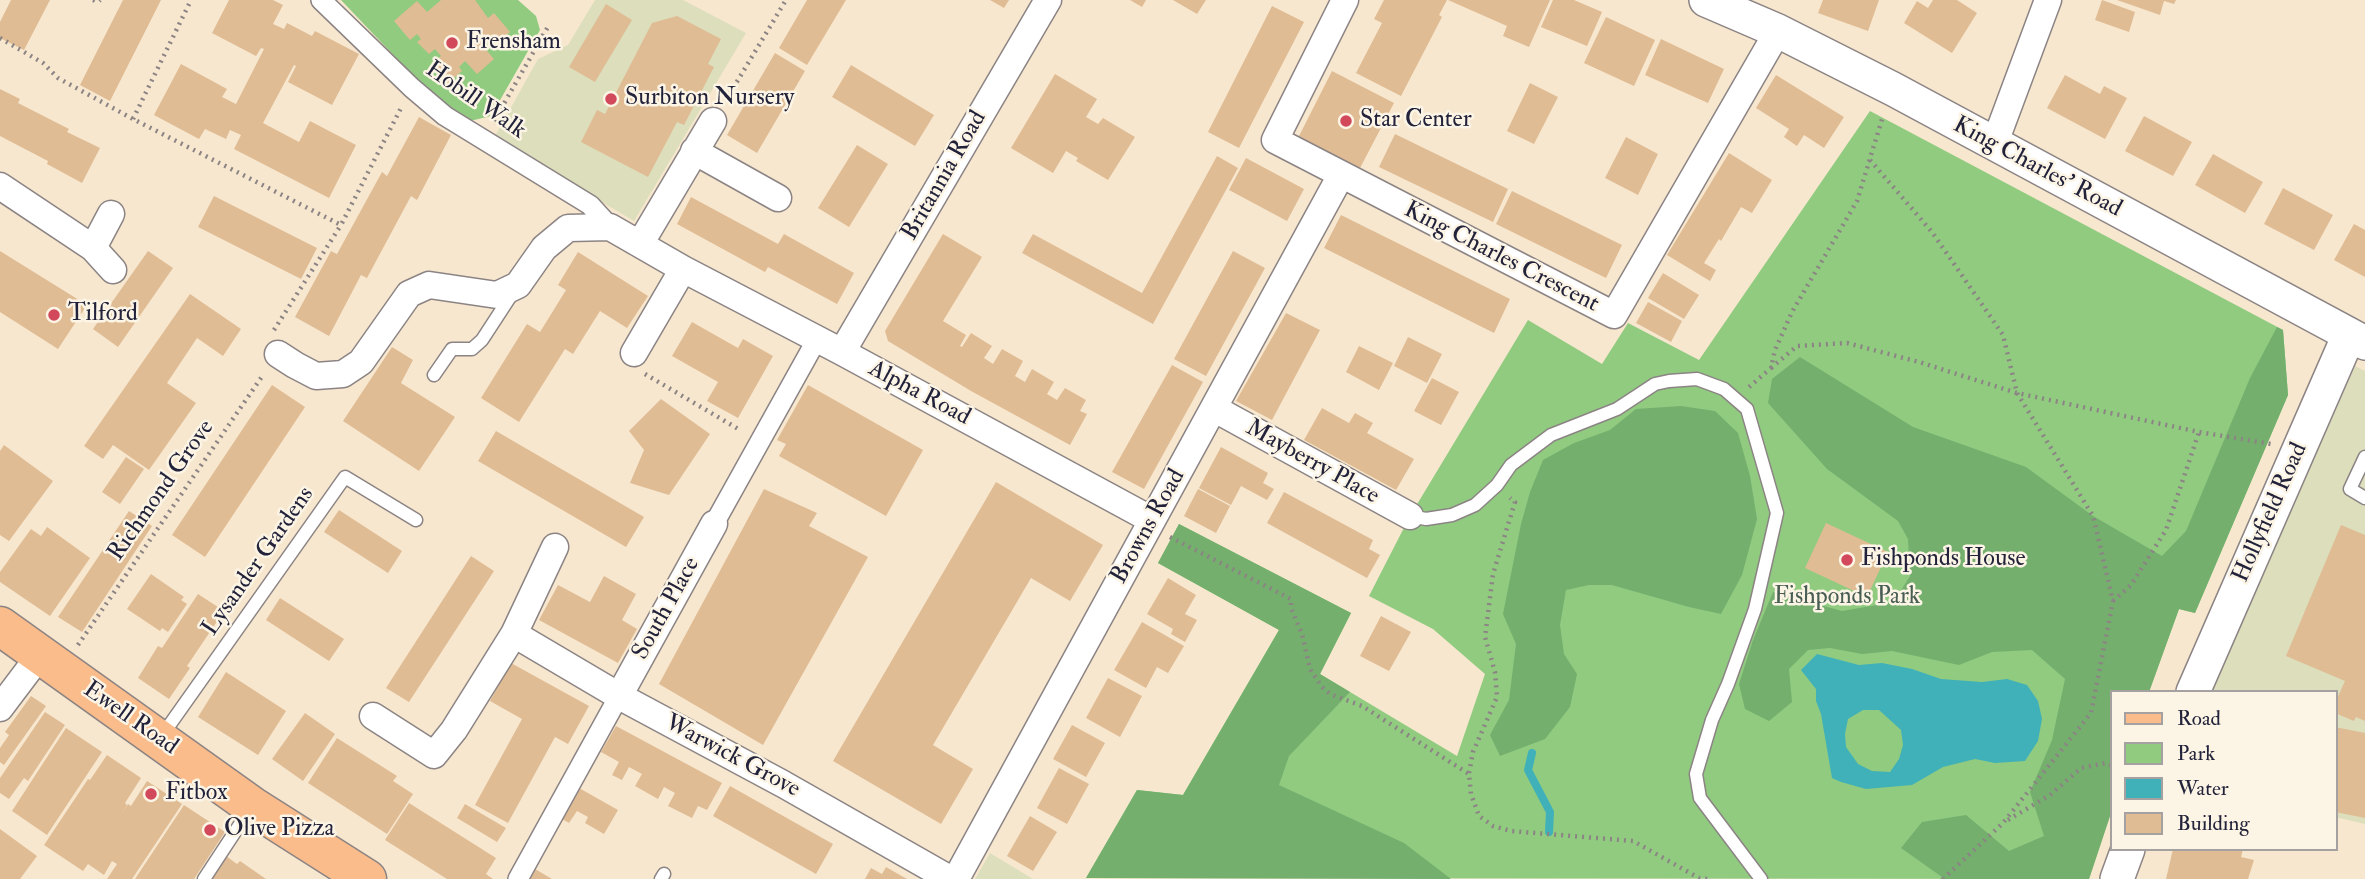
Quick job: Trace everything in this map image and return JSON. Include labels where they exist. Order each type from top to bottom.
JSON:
[{"type":"main road","name":"Ewell Road","points":[[0,626],[57,652],[159,740],[252,806],[367,879]]},
{"type":"street","name":"Hobill Walk","points":[[321,0],[445,116],[590,205],[610,227]]},
{"type":"street","name":"Britannia Road","points":[[842,352],[1048,0]]},
{"type":"street","name":"King Charles Crescent","points":[[1345,0],[1275,141],[1614,315],[1778,31]]},
{"type":"street","name":"King Charles' Road","points":[[1706,0],[1778,31],[1892,89],[2357,339]]},
{"type":"street","points":[[1994,145],[2048,0]]},
{"type":"street","points":[[639,244],[713,121]]},
{"type":"street","points":[[694,151],[778,198]]},
{"type":"street","name":"Browns Road","points":[[956,879],[1341,175]]},
{"type":"street","points":[[0,186],[93,248],[113,270]]},
{"type":"street","points":[[93,248],[111,214]]},
{"type":"street","points":[[278,354],[316,376],[343,374],[361,362],[409,294],[429,285],[497,295],[518,285],[544,248],[568,228],[610,227]]},
{"type":"street","name":"Alpha Road","points":[[610,227],[1152,520]]},
{"type":"street","points":[[634,353],[684,269]]},
{"type":"street","name":"South Place","points":[[518,879],[817,339]]},
{"type":"street","name":"Hollyfield Road","points":[[2194,690],[2299,449],[2357,339]]},
{"type":"street","name":"Mayberry Place","points":[[1215,409],[1410,516]]},
{"type":"street","points":[[373,716],[435,755],[454,730],[514,634],[555,547]]},
{"type":"street","name":"Warwick Grove","points":[[514,634],[619,696],[783,784],[950,879]]},
{"type":"street","points":[[0,708],[57,652]]},
{"type":"street","points":[[2117,879],[2127,851]]},
{"type":"lane","points":[[434,376],[452,349],[472,349],[482,340],[518,285]]},
{"type":"lane","points":[[1410,516],[1426,519],[1475,505],[1497,485],[1511,465],[1551,435],[1618,409],[1655,384],[1697,379],[1724,389],[1747,409],[1777,513],[1755,609],[1712,720],[1696,774],[1700,798],[1760,879]]},
{"type":"lane","points":[[2365,457],[2350,489],[2365,498]]},
{"type":"lane","name":"Lysander Gardens","points":[[159,740],[345,477],[416,520]]},
{"type":"lane","points":[[204,879],[252,806]]},
{"type":"path","points":[[93,0],[100,0]]},
{"type":"path","points":[[132,119],[191,0]]},
{"type":"path","points":[[713,121],[786,0]]},
{"type":"path","points":[[483,140],[549,25]]},
{"type":"path","points":[[0,38],[43,63],[58,78],[132,119],[341,225]]},
{"type":"path","points":[[278,354],[269,337],[341,225],[412,88]]},
{"type":"path","points":[[1771,368],[1775,350],[1792,312],[1857,201],[1892,89]]},
{"type":"path","points":[[1870,160],[1932,232],[2003,335],[2017,393],[2093,516],[2113,601],[2091,713],[2003,823],[1943,879]]},
{"type":"path","points":[[1736,398],[1797,346],[1846,343],[1919,362],[2017,393],[2199,432],[2299,449]]},
{"type":"path","points":[[634,353],[641,372],[760,441]]},
{"type":"path","name":"Richmond Grove","points":[[57,652],[278,354]]},
{"type":"path","points":[[2113,601],[2131,585],[2166,530],[2199,432]]},
{"type":"path","points":[[1497,485],[1515,502],[1493,574],[1486,617],[1485,637],[1495,672],[1497,697],[1472,752],[1469,774],[1471,794],[1479,816],[1493,826],[1511,831],[1633,841],[1699,878],[1708,879]]},
{"type":"path","points":[[1152,520],[1171,539],[1291,599],[1291,608],[1302,634],[1310,669],[1322,687],[1330,694],[1362,706],[1469,774]]},
{"type":"path","points":[[2003,823],[2050,795],[2081,768],[2106,762],[2110,764]]},
{"type":"shaded area","name":"Surbiton Nursery","points":[[595,0],[683,0],[746,33],[634,221],[494,138],[538,59],[568,45]]},
{"type":"shaded area","points":[[2355,366],[2365,371],[2365,824],[2337,817],[2337,690],[2211,690]]},
{"type":"shaded area","points":[[990,853],[1033,879],[975,879]]},
{"type":"green space","points":[[341,0],[518,0],[536,16],[540,30],[491,116],[470,121],[438,102]]},
{"type":"green space","name":"Fishponds Park","points":[[1870,111],[2283,330],[2288,395],[2195,613],[2179,609],[2150,690],[2110,690],[2110,816],[2089,879],[1086,878],[1137,790],[1183,795],[1279,630],[1158,563],[1179,524],[1351,613],[1320,674],[1457,756],[1485,674],[1433,629],[1369,596],[1410,516],[1528,320],[1602,364],[1628,323],[1699,360]]},
{"type":"green space","points":[[2277,327],[2283,330],[2288,395],[2195,613],[2179,609],[2150,690],[2110,690],[2110,816],[2089,879],[1940,879],[1942,877],[1901,848],[1922,822],[1966,815],[2009,851],[2044,836],[2030,792],[2052,740],[2065,679],[2032,650],[1992,652],[1959,665],[1892,651],[1862,654],[1830,648],[1808,650],[1789,669],[1792,702],[1769,721],[1745,709],[1739,684],[1753,640],[1773,592],[1842,611],[1894,602],[1910,576],[1908,539],[1898,521],[1827,469],[1768,403],[1772,379],[1800,357],[1913,427],[2026,467],[2093,516],[2162,556],[2186,531],[2250,378]]},
{"type":"green space","points":[[1681,406],[1715,411],[1738,433],[1750,476],[1757,519],[1742,575],[1721,614],[1612,585],[1589,585],[1566,590],[1560,625],[1564,654],[1577,674],[1570,707],[1545,739],[1500,756],[1490,735],[1509,700],[1516,644],[1503,614],[1521,524],[1543,460],[1574,443],[1610,430],[1636,409]]},
{"type":"green space","points":[[1179,524],[1351,613],[1320,674],[1350,692],[1289,756],[1279,785],[1404,843],[1451,879],[1086,878],[1137,790],[1183,795],[1279,630],[1158,563]]},
{"type":"water","points":[[1817,654],[1859,665],[1882,663],[1912,669],[1941,679],[1982,682],[2007,679],[2027,685],[2038,701],[2042,719],[2038,741],[2025,761],[1995,763],[1975,759],[1943,767],[1912,785],[1866,789],[1841,782],[1832,778],[1821,714],[1816,701],[1816,689],[1801,670]],"holes":[[[1863,710],[1879,710],[1901,730],[1903,745],[1899,759],[1890,772],[1872,771],[1858,764],[1846,747],[1848,719]]]},
{"type":"building","points":[[11,0],[50,0],[24,50],[0,38],[0,22]]},
{"type":"building","points":[[123,0],[161,0],[110,101],[80,85]]},
{"type":"building","points":[[229,0],[273,0],[283,5],[273,24],[284,29],[287,23],[312,36],[315,31],[359,54],[332,105],[288,82],[296,66],[294,65],[263,123],[299,142],[310,121],[356,145],[329,198],[234,149],[241,135],[230,130],[226,139],[205,129],[199,139],[154,115],[181,64],[227,89],[222,97],[236,104],[264,49],[261,48],[256,56],[212,33]]},
{"type":"building","name":"Frensham","points":[[441,0],[475,0],[488,18],[494,13],[510,32],[495,44],[490,38],[482,45],[494,59],[477,74],[465,61],[459,67],[462,71],[447,84],[431,65],[441,56],[435,49],[429,54],[417,42],[421,39],[417,34],[410,40],[394,21],[417,1],[427,12]]},
{"type":"building","points":[[807,0],[846,0],[807,65],[779,48]]},
{"type":"building","points":[[990,0],[1009,0],[1004,8]]},
{"type":"building","points":[[1130,0],[1146,0],[1142,7]]},
{"type":"building","points":[[1173,0],[1206,0],[1197,14]]},
{"type":"building","points":[[1384,0],[1447,0],[1439,15],[1442,17],[1401,96],[1356,73],[1382,23],[1374,19]]},
{"type":"building","points":[[1448,0],[1550,0],[1529,47],[1503,36],[1507,26]]},
{"type":"building","points":[[1553,0],[1574,0],[1602,12],[1587,46],[1541,27]]},
{"type":"building","points":[[1823,0],[1879,0],[1868,31],[1818,13]]},
{"type":"building","points":[[1933,0],[1957,0],[1977,13],[1952,53],[1904,23],[1917,1],[1928,8]]},
{"type":"building","points":[[2102,0],[2135,12],[2129,32],[2095,20]]},
{"type":"building","points":[[2117,0],[2176,0],[2174,4],[2164,1],[2160,15]]},
{"type":"building","points":[[606,4],[632,20],[595,82],[569,67]]},
{"type":"building","points":[[1272,6],[1304,22],[1239,148],[1208,132]]},
{"type":"building","points":[[677,16],[721,39],[708,64],[714,67],[684,125],[677,122],[648,177],[581,142],[597,110],[605,114],[652,23]]},
{"type":"building","points":[[1606,17],[1655,40],[1634,86],[1584,63]]},
{"type":"building","points":[[1661,39],[1724,69],[1708,103],[1645,75]]},
{"type":"building","points":[[775,53],[805,71],[757,153],[727,135]]},
{"type":"building","points":[[851,65],[934,115],[915,146],[832,97]]},
{"type":"building","name":"Star Center","points":[[1332,71],[1394,103],[1359,170],[1298,138]]},
{"type":"building","points":[[1055,74],[1097,99],[1086,117],[1098,124],[1103,118],[1135,137],[1108,180],[1076,161],[1078,158],[1066,151],[1053,173],[1011,148]]},
{"type":"building","points":[[1776,75],[1844,117],[1824,148],[1804,135],[1797,146],[1784,137],[1789,129],[1756,108]]},
{"type":"building","points":[[2065,75],[2100,94],[2104,86],[2127,98],[2105,139],[2047,108]]},
{"type":"building","points":[[1530,83],[1558,97],[1534,144],[1507,131]]},
{"type":"building","points":[[0,89],[20,99],[18,103],[69,129],[67,132],[100,148],[82,183],[47,164],[48,161],[0,136]]},
{"type":"building","points":[[2144,116],[2192,142],[2173,176],[2125,151]]},
{"type":"building","points":[[419,117],[451,135],[417,200],[411,196],[367,278],[361,275],[329,336],[295,317],[331,251],[337,254],[382,172],[387,176]]},
{"type":"building","points":[[1395,134],[1508,189],[1493,222],[1379,167]]},
{"type":"building","points":[[1626,137],[1658,154],[1638,195],[1605,178]]},
{"type":"building","points":[[857,145],[888,164],[849,227],[818,208]]},
{"type":"building","points":[[1729,153],[1772,180],[1752,213],[1741,207],[1704,263],[1716,270],[1710,281],[1667,255]]},
{"type":"building","points":[[2213,154],[2263,182],[2245,213],[2195,185]]},
{"type":"building","points":[[1217,156],[1238,168],[1153,324],[1022,253],[1033,234],[1142,293]]},
{"type":"building","points":[[1246,158],[1304,189],[1287,221],[1229,190]]},
{"type":"building","points":[[2283,188],[2333,215],[2314,250],[2264,224]]},
{"type":"building","points":[[1512,191],[1622,245],[1606,278],[1496,224]]},
{"type":"building","points":[[214,196],[317,248],[301,279],[198,227]]},
{"type":"building","points":[[691,197],[778,244],[784,234],[854,273],[837,304],[768,267],[765,272],[677,224]]},
{"type":"building","points":[[1341,215],[1510,299],[1494,333],[1324,248]]},
{"type":"building","points":[[2354,224],[2365,230],[2365,277],[2334,260]]},
{"type":"building","points":[[943,234],[982,257],[943,321],[966,335],[960,346],[962,347],[971,333],[992,346],[984,358],[993,364],[1002,349],[1023,361],[1015,376],[1025,382],[1032,369],[1054,382],[1047,394],[1057,400],[1065,388],[1086,400],[1080,411],[1087,414],[1070,445],[971,391],[888,341],[885,331]]},
{"type":"building","points":[[0,251],[87,305],[58,349],[0,312]]},
{"type":"building","points":[[148,251],[173,268],[118,347],[93,329]]},
{"type":"building","points":[[1233,251],[1265,268],[1206,376],[1174,359]]},
{"type":"building","points":[[578,252],[648,296],[627,328],[600,311],[573,354],[565,349],[519,422],[481,398],[527,324],[540,332],[566,290],[558,285]]},
{"type":"building","points":[[1663,273],[1699,295],[1684,319],[1648,298]]},
{"type":"building","points":[[190,294],[241,329],[223,356],[197,338],[167,383],[196,403],[149,470],[113,445],[103,459],[84,446]]},
{"type":"building","points":[[1648,302],[1682,321],[1671,342],[1636,323]]},
{"type":"building","points":[[1286,313],[1320,330],[1272,420],[1236,401]]},
{"type":"building","points":[[692,322],[738,348],[743,339],[773,356],[738,418],[707,401],[718,382],[672,356]]},
{"type":"building","points":[[1408,337],[1442,354],[1427,383],[1394,366]]},
{"type":"building","points":[[1359,346],[1393,363],[1379,390],[1346,372]]},
{"type":"building","points":[[392,347],[413,360],[401,383],[455,417],[419,471],[343,421]]},
{"type":"building","points":[[1172,365],[1203,382],[1144,489],[1112,472]]},
{"type":"building","points":[[1432,378],[1459,392],[1441,425],[1414,411]]},
{"type":"building","points":[[272,385],[305,407],[205,557],[172,535]]},
{"type":"building","points":[[808,385],[923,450],[886,516],[779,456],[786,444],[777,440]]},
{"type":"building","points":[[661,399],[710,434],[669,495],[630,483],[644,450],[629,431]]},
{"type":"building","points":[[1322,408],[1349,423],[1355,413],[1373,423],[1367,433],[1414,459],[1396,490],[1304,440]]},
{"type":"building","points":[[496,431],[644,517],[626,547],[478,461]]},
{"type":"building","points":[[4,445],[53,481],[9,541],[0,535],[0,451]]},
{"type":"building","points":[[1221,447],[1268,473],[1263,483],[1274,489],[1267,500],[1241,486],[1231,505],[1199,488]]},
{"type":"building","points":[[126,457],[144,469],[120,504],[102,492]]},
{"type":"building","points":[[996,482],[1103,545],[1070,601],[1031,578],[933,745],[973,769],[941,824],[833,761]]},
{"type":"building","points":[[764,489],[817,513],[809,526],[868,557],[763,745],[659,684]]},
{"type":"building","points":[[1198,489],[1230,506],[1216,533],[1184,516]]},
{"type":"building","points":[[1284,492],[1373,540],[1369,549],[1380,555],[1367,578],[1267,523]]},
{"type":"building","points":[[339,510],[402,551],[388,573],[324,532]]},
{"type":"building","points":[[129,511],[152,526],[82,632],[58,617]]},
{"type":"building","name":"Fishponds House","points":[[1826,523],[1888,552],[1867,597],[1805,568]]},
{"type":"building","points":[[2341,525],[2365,535],[2365,721],[2356,717],[2354,721],[2337,714],[2337,699],[2345,681],[2286,656]]},
{"type":"building","points":[[47,527],[90,558],[50,616],[0,582],[0,572],[31,529],[41,536]]},
{"type":"building","points":[[471,556],[494,571],[409,702],[386,688]]},
{"type":"building","points":[[151,574],[184,597],[181,600],[187,604],[168,632],[162,628],[160,631],[127,609]]},
{"type":"building","points":[[604,576],[636,594],[622,620],[637,629],[618,663],[539,620],[558,585],[590,602]]},
{"type":"building","points":[[1168,578],[1196,595],[1185,614],[1197,620],[1185,642],[1171,634],[1173,629],[1147,614]]},
{"type":"building","points":[[198,594],[224,611],[187,666],[190,668],[169,699],[138,678],[158,646],[162,648]]},
{"type":"building","points":[[280,598],[344,639],[329,661],[266,620]]},
{"type":"building","points":[[1381,616],[1411,632],[1389,671],[1360,656]]},
{"type":"building","points":[[1142,622],[1184,646],[1168,673],[1157,667],[1146,688],[1114,670]]},
{"type":"building","points":[[511,663],[589,706],[568,744],[555,737],[508,823],[475,805],[522,719],[490,701]]},
{"type":"building","points":[[226,672],[286,711],[258,755],[198,717]]},
{"type":"building","points":[[1108,678],[1142,696],[1120,737],[1086,718]]},
{"type":"building","points":[[31,696],[46,706],[4,765],[0,762],[0,748],[9,735],[5,732]]},
{"type":"building","points":[[45,712],[65,725],[28,781],[24,778],[9,799],[0,793],[0,778]]},
{"type":"building","points":[[305,713],[335,734],[303,781],[272,759]]},
{"type":"building","points":[[1072,725],[1105,743],[1086,777],[1053,759]]},
{"type":"building","points":[[616,726],[722,783],[707,810],[698,806],[692,818],[668,806],[675,793],[664,787],[658,799],[635,786],[642,774],[629,767],[622,780],[612,775],[619,762],[601,752]]},
{"type":"building","points":[[2337,727],[2365,733],[2365,818],[2337,812]]},
{"type":"building","points":[[66,728],[102,752],[47,835],[12,811]]},
{"type":"building","points":[[337,738],[397,776],[393,781],[413,794],[387,834],[308,783]]},
{"type":"building","points":[[107,755],[141,778],[125,803],[127,805],[121,815],[128,804],[131,806],[147,781],[182,804],[132,879],[107,879],[117,864],[112,861],[104,875],[88,864],[83,871],[44,845]]},
{"type":"building","points":[[1059,768],[1089,784],[1067,824],[1037,808]]},
{"type":"building","points":[[730,786],[833,844],[816,874],[713,816]]},
{"type":"building","points":[[579,788],[618,810],[604,834],[585,823],[588,817],[577,811],[569,823],[562,819]]},
{"type":"building","points":[[409,803],[496,858],[486,874],[493,879],[447,879],[385,840]]},
{"type":"building","points":[[465,804],[506,828],[497,842],[457,818]]},
{"type":"building","points":[[184,805],[225,832],[194,879],[135,879]]},
{"type":"building","points":[[1030,816],[1057,832],[1033,871],[1007,856]]},
{"type":"building","points":[[0,829],[37,856],[20,879],[0,879]]},
{"type":"building","points":[[2173,851],[2242,851],[2241,857],[2254,860],[2248,879],[2166,879]]},
{"type":"building","points":[[226,856],[237,864],[240,861],[266,879],[210,879]]},
{"type":"building","points":[[886,867],[907,879],[865,879],[871,868],[882,874]]},
{"type":"building","points":[[535,869],[552,879],[529,879]]},
{"type":"waterway","points":[[1532,753],[1528,770],[1550,812],[1549,832]]},
{"type":"place","name":"Frensham","points":[[452,43]]},
{"type":"place","name":"Surbiton Nursery","points":[[611,99]]},
{"type":"place","name":"Star Center","points":[[1346,121]]},
{"type":"place","name":"Tilford","points":[[54,315]]},
{"type":"place","name":"Fishponds House","points":[[1847,560]]},
{"type":"place","name":"Fitbox","points":[[151,794]]},
{"type":"place","name":"Olive Pizza","points":[[210,830]]}]
